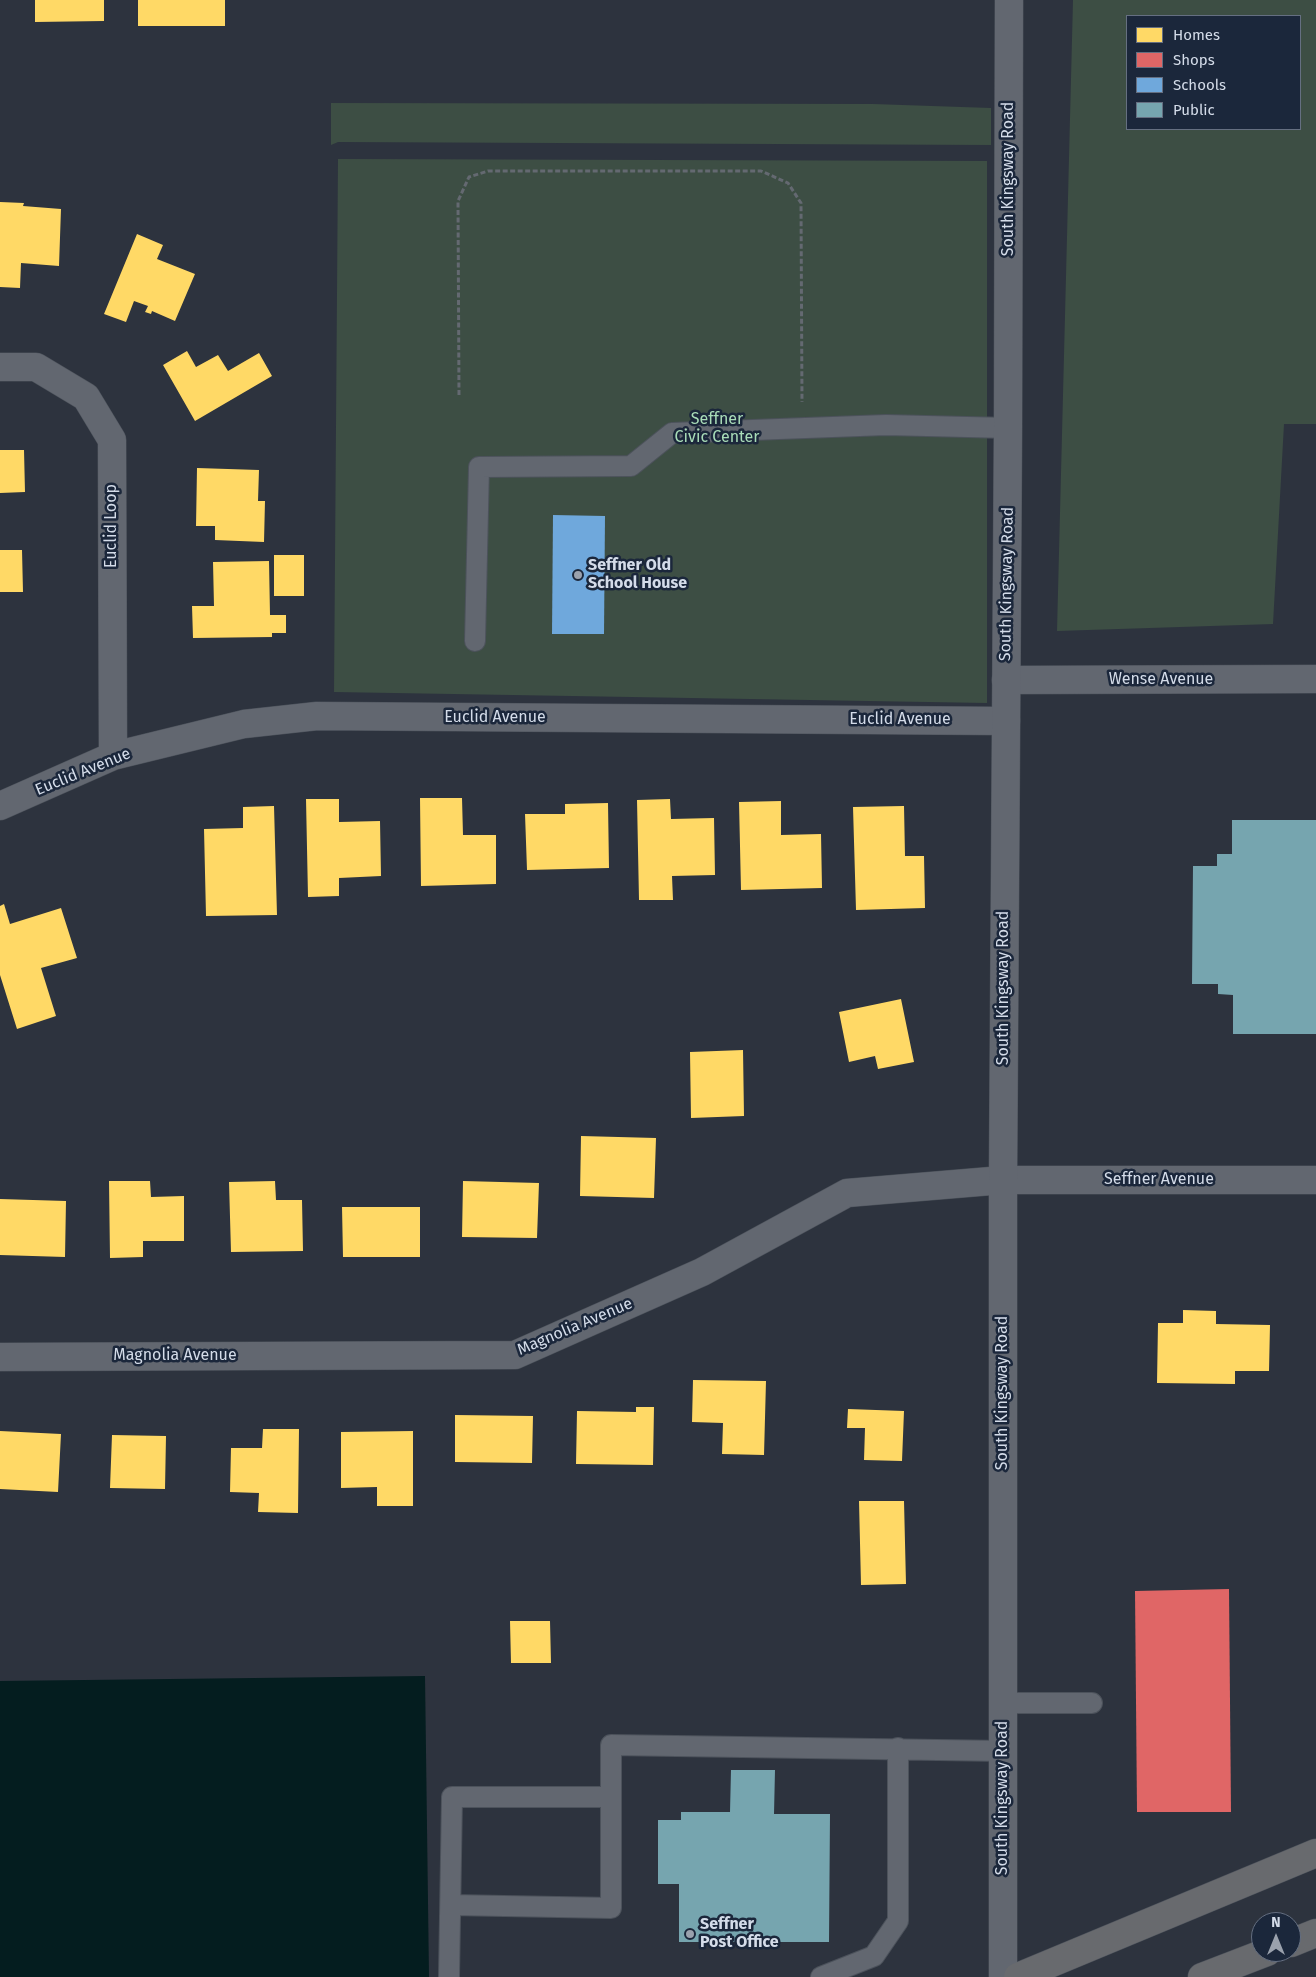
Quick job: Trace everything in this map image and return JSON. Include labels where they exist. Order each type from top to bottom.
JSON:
[{"type":"main road","points":[[1018,1977],[1316,1853]]},
{"type":"main road","points":[[1301,1939],[1316,1933]]},
{"type":"main road","points":[[1202,1977],[1251,1958]]},
{"type":"street","name":"South Kingsway Road","points":[[1003,1977],[1003,1180],[1009,0]]},
{"type":"street","name":"Euclid Loop","points":[[0,367],[36,367],[86,396],[112,440],[113,756]]},
{"type":"street","name":"Wense Avenue","points":[[1006,680],[1316,679]]},
{"type":"street","name":"Euclid Avenue","points":[[0,806],[113,756],[244,724],[317,716],[1006,721]]},
{"type":"street","name":"Seffner Avenue","points":[[1003,1180],[1316,1180]]},
{"type":"street","name":"Magnolia Avenue","points":[[0,1357],[515,1355],[702,1272],[847,1194],[1003,1180]]},
{"type":"lane","points":[[475,641],[479,467],[631,466],[672,433],[886,425],[1008,428]]},
{"type":"lane","points":[[1003,1703],[1092,1703]]},
{"type":"lane","points":[[451,1905],[610,1908],[611,1745],[1003,1750]]},
{"type":"lane","points":[[821,1977],[874,1956],[898,1921],[898,1748]]},
{"type":"lane","points":[[449,1977],[452,1797],[611,1797]]},
{"type":"path","points":[[459,395],[458,200],[468,177],[488,171],[761,171],[788,183],[801,203],[802,427]]},
{"type":"green space","points":[[1073,0],[1316,0],[1316,424],[1284,424],[1273,624],[1057,631]]},
{"type":"green space","points":[[331,103],[873,104],[991,108],[991,145],[338,142],[331,145]]},
{"type":"green space","name":"Seffner Civic Center","points":[[338,159],[987,161],[987,703],[334,692]]},
{"type":"shaded area","points":[[425,1676],[429,1977],[0,1977],[0,1681]]},
{"type":"building: Homes","points":[[35,0],[104,0],[104,21],[35,22]]},
{"type":"building: Homes","points":[[138,0],[225,0],[225,26],[138,26]]},
{"type":"building: Homes","points":[[0,202],[24,203],[23,206],[61,209],[59,266],[21,263],[20,288],[0,287]]},
{"type":"building: Homes","points":[[137,234],[163,245],[157,259],[195,274],[175,321],[152,311],[151,314],[145,312],[148,306],[134,301],[126,322],[104,314]]},
{"type":"building: Homes","points":[[187,351],[196,367],[218,355],[228,371],[259,353],[272,376],[195,421],[163,365]]},
{"type":"building: Homes","points":[[0,450],[24,450],[25,492],[0,493]]},
{"type":"building: Homes","points":[[197,468],[259,470],[258,501],[265,501],[264,542],[215,540],[215,526],[196,526]]},
{"type":"building: Homes","points":[[0,550],[22,550],[23,592],[0,592]]},
{"type":"building: Homes","points":[[274,555],[304,555],[304,596],[274,596]]},
{"type":"building: Homes","points":[[269,561],[270,615],[286,615],[286,633],[272,633],[272,637],[193,638],[192,606],[214,606],[213,562]]},
{"type":"building: Homes","points":[[420,798],[462,798],[463,835],[496,835],[496,884],[421,886]]},
{"type":"building: Homes","points":[[306,799],[339,799],[339,822],[380,821],[381,876],[339,878],[339,896],[308,897]]},
{"type":"building: Homes","points":[[670,799],[671,819],[714,818],[715,875],[672,876],[673,900],[639,900],[637,800]]},
{"type":"building: Homes","points":[[781,801],[781,835],[821,834],[822,888],[741,890],[739,802]]},
{"type":"building: Homes","points":[[608,803],[609,868],[527,870],[525,814],[565,814],[565,804]]},
{"type":"building: Homes","points":[[274,806],[277,915],[206,916],[204,829],[243,828],[243,807]]},
{"type":"building: Homes","points":[[904,806],[905,856],[924,856],[925,908],[856,910],[853,807]]},
{"type":"building: Homes","points":[[4,904],[10,924],[61,908],[77,958],[41,968],[56,1016],[17,1029],[0,975],[0,906]]},
{"type":"building: Homes","points":[[901,999],[914,1062],[878,1069],[875,1056],[849,1062],[839,1012]]},
{"type":"building: Homes","points":[[743,1050],[744,1116],[691,1118],[690,1052]]},
{"type":"building: Homes","points":[[581,1136],[656,1138],[654,1198],[580,1196]]},
{"type":"building: Homes","points":[[109,1181],[150,1181],[151,1197],[184,1196],[184,1241],[143,1241],[143,1257],[110,1258]]},
{"type":"building: Homes","points":[[275,1181],[276,1200],[302,1200],[303,1251],[231,1252],[229,1182]]},
{"type":"building: Homes","points":[[463,1181],[539,1183],[537,1238],[462,1237]]},
{"type":"building: Homes","points":[[0,1199],[66,1201],[65,1257],[0,1255]]},
{"type":"building: Homes","points":[[342,1207],[420,1207],[420,1257],[343,1257]]},
{"type":"building: Homes","points":[[1183,1310],[1216,1311],[1216,1324],[1270,1325],[1269,1371],[1235,1371],[1235,1384],[1157,1383],[1158,1323],[1183,1323]]},
{"type":"building: Homes","points":[[693,1380],[766,1381],[764,1455],[722,1454],[723,1423],[692,1422]]},
{"type":"building: Homes","points":[[636,1407],[654,1407],[653,1465],[576,1464],[577,1411],[636,1412]]},
{"type":"building: Homes","points":[[848,1409],[904,1411],[902,1461],[864,1460],[865,1428],[847,1428]]},
{"type":"building: Homes","points":[[455,1415],[533,1416],[532,1463],[455,1462]]},
{"type":"building: Homes","points":[[263,1429],[299,1429],[298,1513],[258,1512],[259,1493],[230,1492],[231,1448],[262,1448]]},
{"type":"building: Homes","points":[[0,1431],[61,1434],[58,1492],[0,1489]]},
{"type":"building: Homes","points":[[413,1431],[413,1506],[377,1506],[377,1487],[341,1488],[341,1432]]},
{"type":"building: Homes","points":[[112,1435],[166,1436],[165,1489],[110,1488]]},
{"type":"building: Homes","points":[[859,1501],[904,1501],[906,1584],[861,1585]]},
{"type":"building: Homes","points":[[510,1621],[550,1621],[551,1663],[511,1663]]},
{"type":"building: Shops","points":[[1229,1589],[1231,1812],[1137,1812],[1135,1591]]},
{"type":"building: Schools","name":"Seffner Old School House","points":[[553,515],[605,516],[604,634],[552,634]]},
{"type":"building: Public","points":[[1232,820],[1316,820],[1316,1034],[1233,1034],[1233,995],[1218,994],[1218,984],[1192,984],[1193,866],[1217,866],[1217,854],[1232,854]]},
{"type":"building: Public","points":[[731,1770],[775,1770],[774,1814],[830,1814],[829,1942],[679,1942],[679,1884],[658,1884],[658,1820],[681,1820],[681,1812],[730,1812]]},
{"type":"place","name":"Seffner Old School House","points":[[578,575]]},
{"type":"place","name":"Seffner Post Office","points":[[690,1934]]}]
